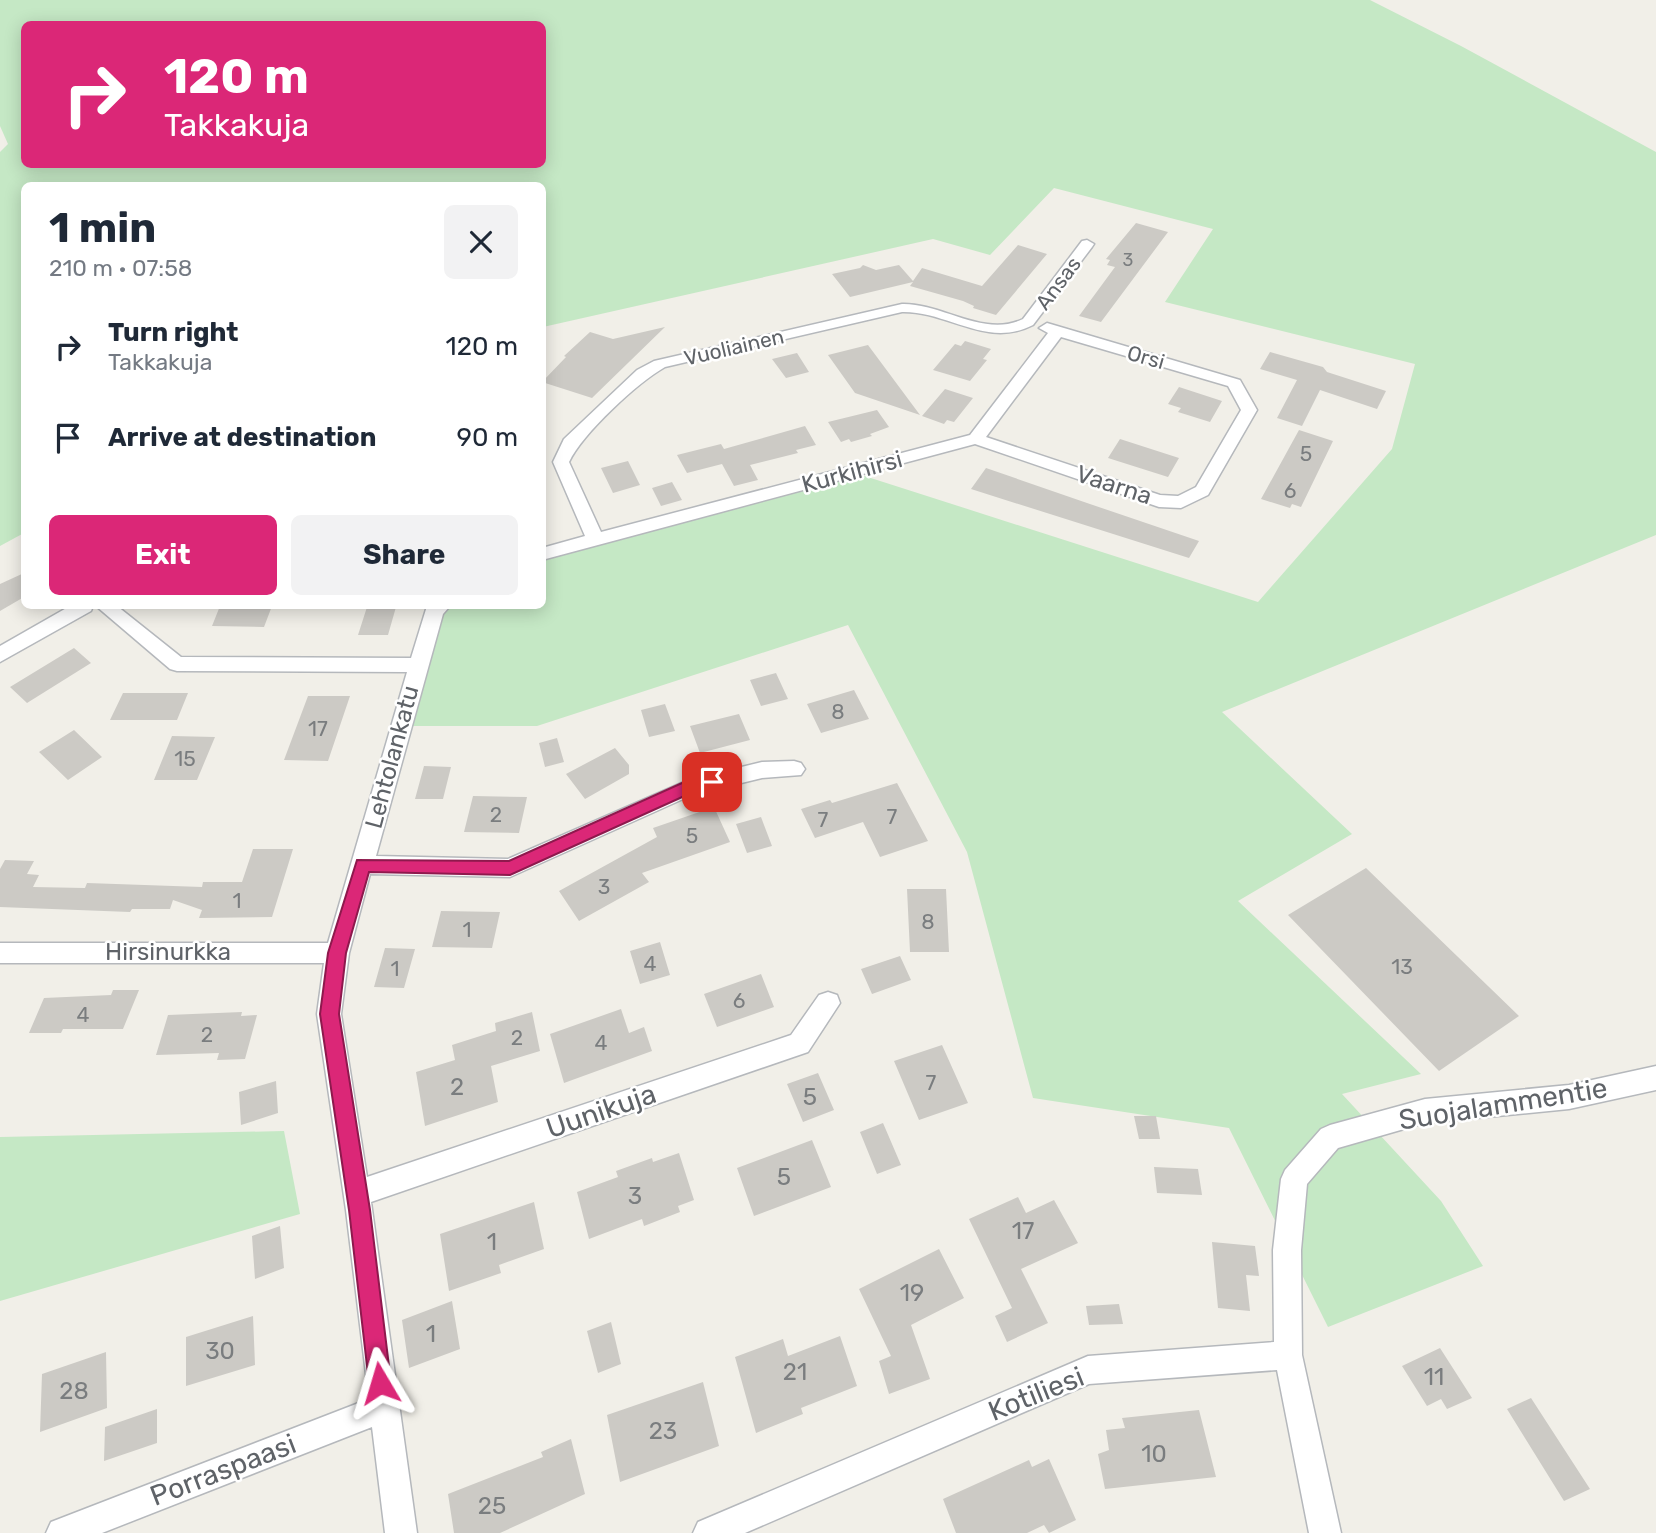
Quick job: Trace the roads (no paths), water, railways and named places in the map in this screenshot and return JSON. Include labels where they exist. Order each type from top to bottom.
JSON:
[{"type":"street","name":"Ansas","points":[[1028,322],[1087,244]]},
{"type":"street","name":"Vuoliainen","points":[[596,541],[561,462],[570,443],[643,373],[660,364],[902,307],[922,308],[990,329],[1006,330],[1022,327],[1028,322]]},
{"type":"street","name":"Orsi","points":[[1028,322],[1234,383],[1250,410]]},
{"type":"street","points":[[976,439],[1058,331]]},
{"type":"street","name":"Vaarna","points":[[976,439],[1159,500],[1181,502],[1202,491],[1250,410]]},
{"type":"street","name":"Kurkihirsi","points":[[596,541],[976,439]]},
{"type":"street","points":[[546,553],[596,541]]},
{"type":"street","points":[[0,655],[79,609]]},
{"type":"street","points":[[109,609],[177,664],[417,665]]},
{"type":"street","name":"Lehtolankatu","points":[[401,1533],[329,1014],[337,953],[417,665],[436,609]]},
{"type":"street","points":[[363,865],[510,868],[688,788],[762,770],[794,769]]},
{"type":"street","name":"Hirsinurkka","points":[[0,953],[337,953]]},
{"type":"street","name":"Uunikuja","points":[[356,1194],[799,1044],[828,1003]]},
{"type":"street","name":"Suojalammentie","points":[[1288,1355],[1287,1250],[1294,1180],[1330,1138],[1425,1111],[1569,1097],[1656,1078]]},
{"type":"street","points":[[1288,1355],[1325,1533]]},
{"type":"street","name":"Kotiliesi","points":[[709,1533],[1088,1370],[1288,1355]]},
{"type":"street","name":"Porraspaasi","points":[[62,1533],[383,1408]]}]
